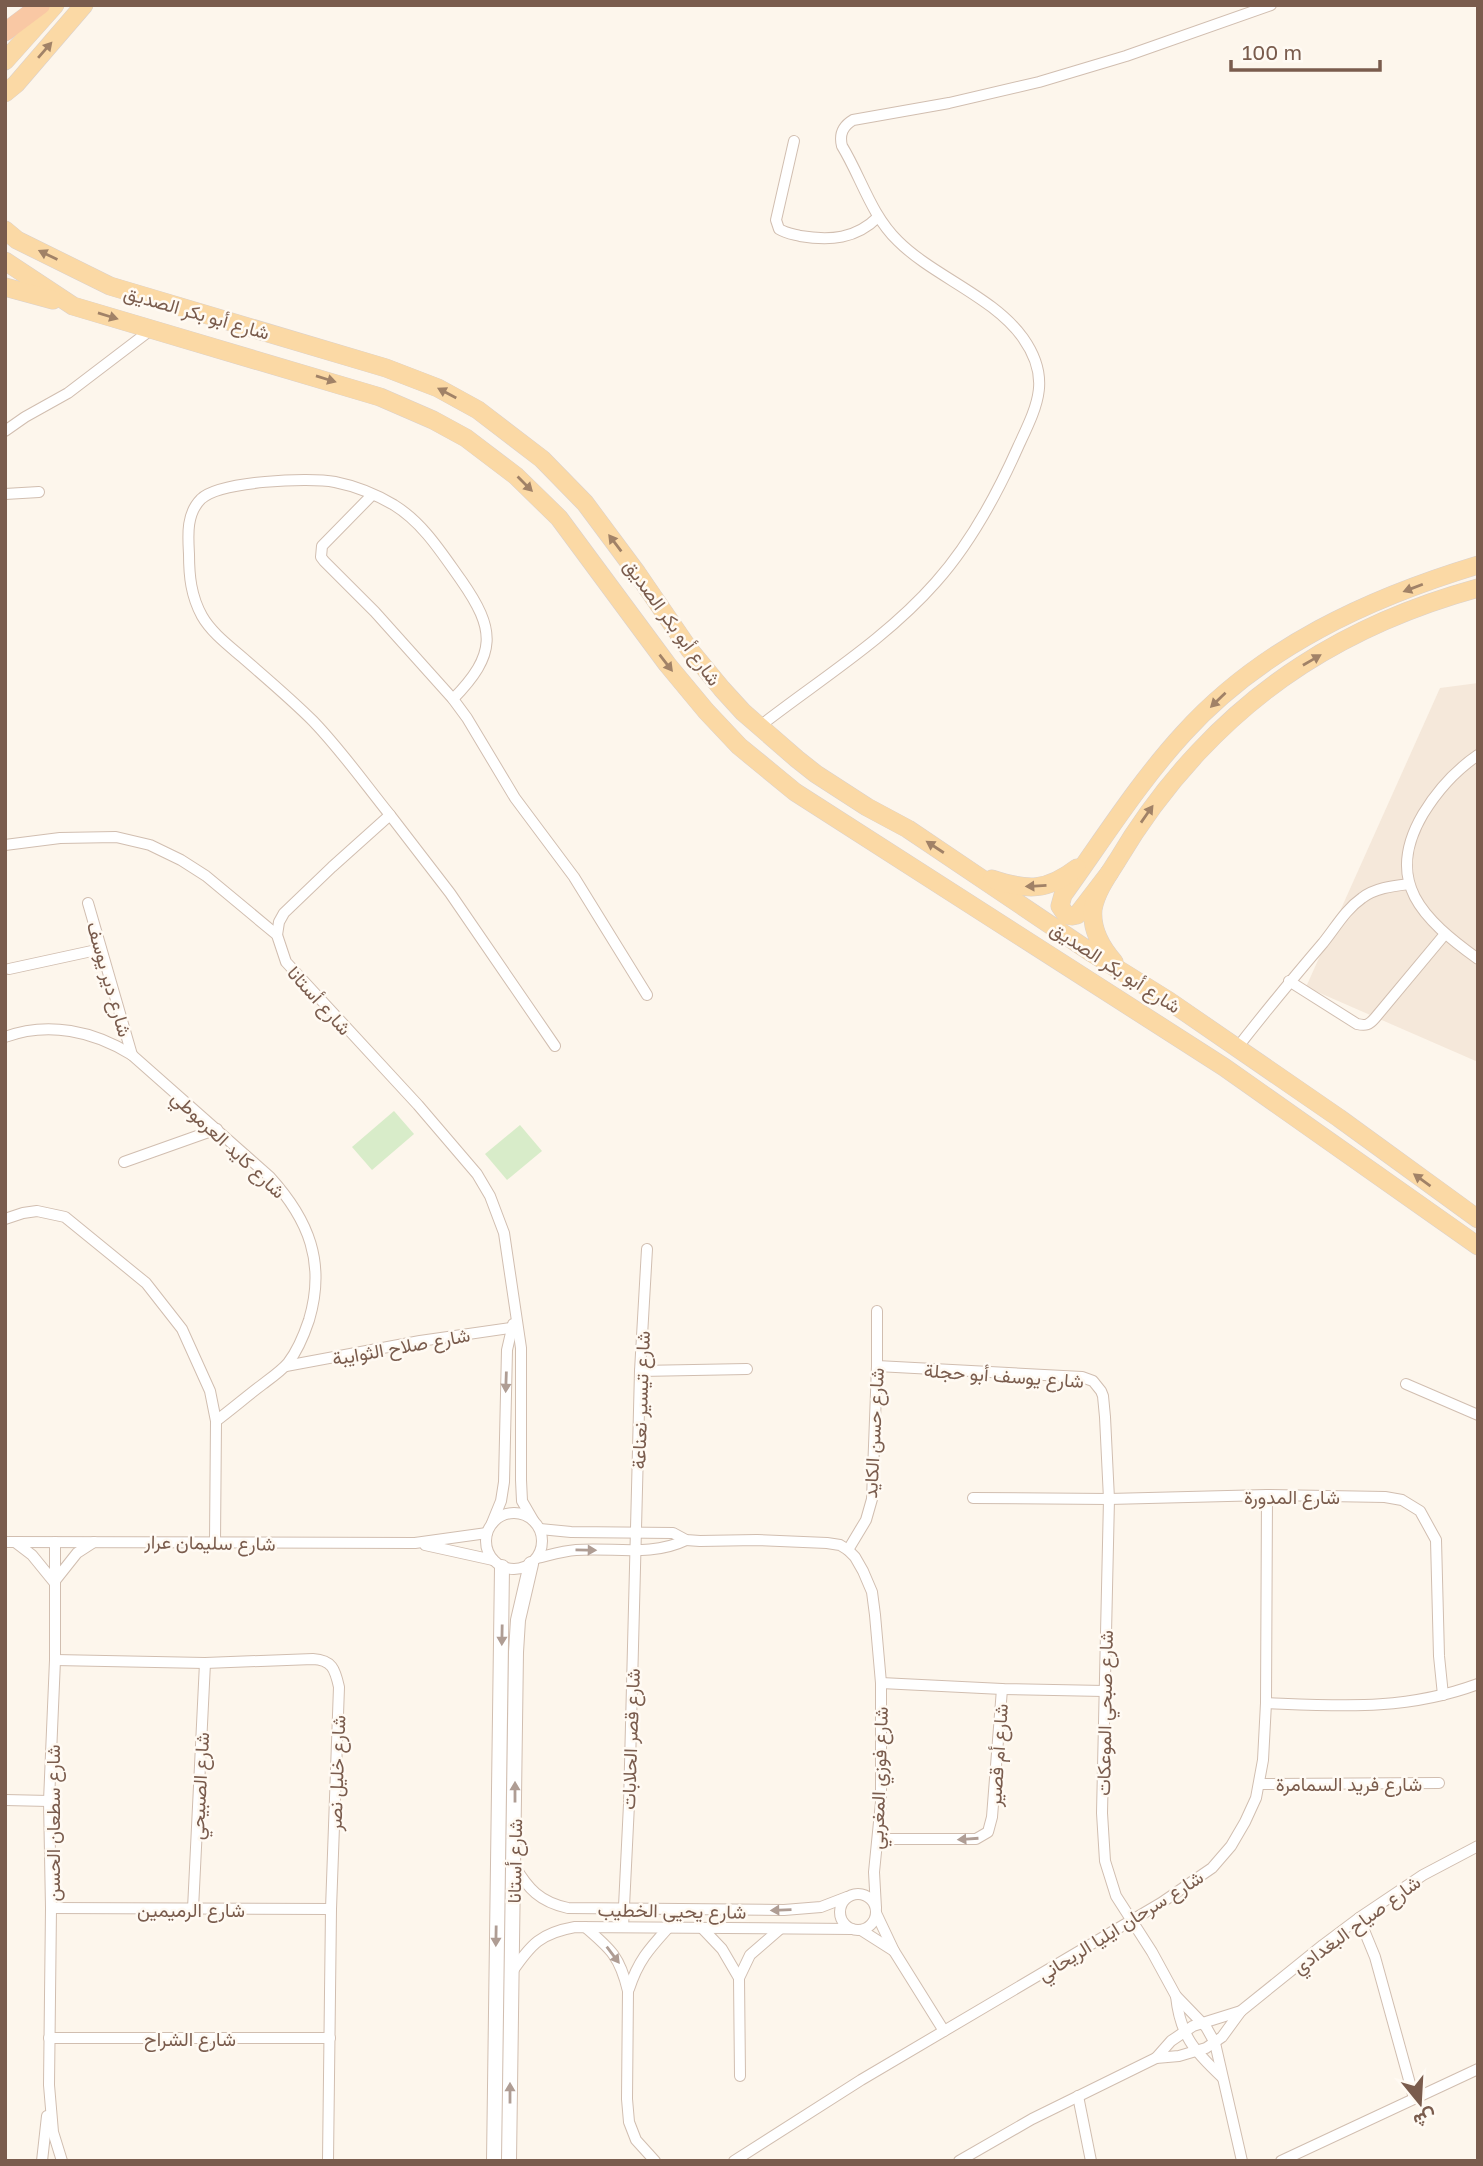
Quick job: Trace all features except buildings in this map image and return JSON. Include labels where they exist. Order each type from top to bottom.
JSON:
[{"type":"highway","points":[[5,32],[41,5]]},
{"type":"main road","points":[[5,61],[55,5]]},
{"type":"main road","points":[[5,102],[10,88],[84,5]]},
{"type":"main road","name":"شارع أبو بكر الصديق","points":[[9,232],[110,286],[386,368],[438,388],[478,411],[542,459],[585,503],[689,649],[722,689],[816,774],[867,807],[908,829],[1237,1048],[1478,1219]]},
{"type":"main road","name":"شارع أبو بكر الصديق","points":[[5,261],[73,306],[380,397],[466,438],[516,475],[559,518],[667,664],[706,711],[739,746],[795,792],[1224,1067],[1478,1246]]},
{"type":"main road","points":[[5,287],[73,306]]},
{"type":"main road","points":[[1110,872],[1077,915],[1066,915],[1062,911],[1060,900],[1153,769],[1185,732],[1228,690],[1283,649],[1326,625],[1445,575],[1478,565]]},
{"type":"main road","points":[[1126,975],[1104,951],[1094,926],[1093,910],[1096,899],[1127,843],[1167,786],[1205,745],[1268,690],[1302,665],[1363,631],[1421,607],[1478,588]]},
{"type":"main road","points":[[977,874],[1019,886],[1042,887],[1062,880],[1088,860]]},
{"type":"street","points":[[760,726],[863,648],[936,582],[966,541],[1017,450],[1039,396],[1041,384],[1038,366],[1017,330],[1001,315],[905,248],[889,232],[878,217],[842,146],[844,128],[853,120],[960,101],[1039,82],[1126,56],[1271,5]]},
{"type":"street","points":[[794,141],[776,220],[779,229],[784,233],[819,239],[838,238],[860,231],[878,217]]},
{"type":"street","points":[[5,431],[68,393],[152,329]]},
{"type":"street","points":[[453,699],[480,669],[485,655],[486,626],[467,589],[425,531],[393,505],[348,485],[316,480],[234,486],[202,497],[189,521],[189,575],[193,595],[202,616],[313,722],[346,758],[450,893],[555,1046]]},
{"type":"street","points":[[5,494],[39,492]]},
{"type":"street","points":[[372,495],[326,542],[321,557],[375,612],[453,699],[480,738],[515,798],[574,877],[647,995]]},
{"type":"street","points":[[1478,755],[1453,775],[1438,792],[1412,834],[1406,855],[1406,876],[1423,907],[1446,934],[1478,959]]},
{"type":"street","points":[[277,935],[284,913],[390,816]]},
{"type":"street","name":"شارع أستانا","points":[[5,845],[60,838],[116,837],[150,845],[206,876],[277,935],[286,962],[418,1105],[485,1185],[504,1233],[515,1314],[507,1350],[504,1482],[490,1528]]},
{"type":"street","points":[[1237,1048],[1358,900],[1383,888],[1409,884]]},
{"type":"street","name":"شارع دير يوسف","points":[[88,903],[132,1055]]},
{"type":"street","points":[[1289,982],[1357,1024],[1365,1026],[1370,1024],[1446,934]]},
{"type":"street","points":[[9,969],[101,948]]},
{"type":"street","name":"شارع كايد العرموطي","points":[[5,1037],[30,1030],[56,1029],[98,1037],[132,1055],[270,1177],[289,1198],[306,1228],[316,1276],[313,1302],[301,1342],[286,1366],[216,1421]]},
{"type":"street","points":[[124,1162],[217,1129]]},
{"type":"street","points":[[5,1219],[37,1211],[65,1217],[146,1283],[189,1341],[210,1391],[216,1421],[215,1542]]},
{"type":"street","name":"شارع تيسير نعناعة","points":[[635,1551],[646,1249]]},
{"type":"street","name":"شارع حسن الكايد","points":[[848,1550],[866,1520],[872,1499],[877,1311]]},
{"type":"street","name":"شارع أستانا","points":[[514,1328],[521,1348],[522,1500],[537,1524]]},
{"type":"street","name":"شارع صلاح الثوايبة","points":[[286,1366],[420,1341],[514,1328]]},
{"type":"street","name":"شارع يوسف أبو حجلة","points":[[877,1366],[1088,1378],[1097,1385],[1103,1396],[1109,1499]]},
{"type":"street","points":[[640,1371],[747,1369]]},
{"type":"street","points":[[1406,1384],[1478,1415]]},
{"type":"street","name":"شارع المدورة","points":[[972,1498],[1109,1499],[1267,1495],[1385,1497],[1402,1500],[1420,1511],[1436,1540],[1439,1656],[1443,1695]]},
{"type":"street","name":"شارع سرحان ايليا الريحاني","points":[[734,2161],[861,2080],[1180,1891],[1212,1868],[1231,1846],[1250,1811],[1260,1784],[1263,1760],[1266,1703],[1267,1495]]},
{"type":"street","name":"شارع صبحي الموعكات","points":[[1109,1499],[1102,1813],[1105,1861],[1116,1896],[1176,1996]]},
{"type":"street","points":[[686,1540],[673,1533],[571,1532],[537,1524],[524,1514],[512,1513],[502,1516],[490,1528],[486,1542],[488,1552],[497,1564],[512,1569],[522,1569],[534,1561],[575,1550],[635,1551],[673,1546],[686,1540],[805,1541],[840,1545],[855,1557],[872,1592],[881,1683],[1002,1689],[1104,1690]]},
{"type":"street","points":[[534,1561],[542,1548],[543,1538],[537,1524]]},
{"type":"street","name":"شارع سليمان عرار","points":[[415,1544],[490,1528]]},
{"type":"street","points":[[10,1542],[32,1555],[54,1582],[77,1553],[94,1542]]},
{"type":"street","name":"شارع سليمان عرار","points":[[10,1542],[415,1544],[457,1551],[497,1564]]},
{"type":"street","name":"شارع سطعان الحسن","points":[[55,1542],[55,1660],[49,1801],[49,2038],[50,2103],[60,2161]]},
{"type":"street","name":"شارع قصر الحلابات","points":[[623,1927],[635,1551]]},
{"type":"street","name":"شارع أستانا","points":[[509,2161],[516,1642],[522,1595],[534,1561]]},
{"type":"street","name":"شارع أستانا","points":[[493,2161],[497,1564]]},
{"type":"street","name":"شارع خليل نصر","points":[[55,1660],[205,1663],[313,1659],[324,1660],[334,1671],[339,1687],[331,1909],[328,2161]]},
{"type":"street","name":"شارع الصبيحي","points":[[193,1909],[205,1663]]},
{"type":"street","name":"شارع فوزي المغربي","points":[[881,1683],[881,1802],[874,1872],[876,1911],[894,1951],[943,2031]]},
{"type":"street","points":[[1266,1703],[1373,1706],[1443,1695],[1478,1684]]},
{"type":"street","name":"شارع أم قصير","points":[[878,1839],[976,1839],[988,1832],[992,1817],[1002,1689]]},
{"type":"street","name":"شارع فريد السمامرة","points":[[1260,1784],[1439,1783]]},
{"type":"street","points":[[5,1800],[49,1801]]},
{"type":"street","name":"شارع صياح البغدادي","points":[[1156,2058],[1196,2052],[1215,2043],[1226,2033],[1241,2011],[1359,1918],[1423,1875],[1478,1846]]},
{"type":"street","name":"شارع يحيى الخطيب","points":[[514,1865],[532,1892],[554,1905],[568,1908],[784,1910],[821,1906],[851,1896]]},
{"type":"street","name":"شارع فوزي المغربي","points":[[851,1896],[874,1872]]},
{"type":"street","points":[[860,1894],[870,1898],[876,1911],[870,1926],[856,1929],[843,1922],[841,1917],[841,1906],[851,1896],[860,1894]]},
{"type":"street","name":"شارع الرميمين","points":[[51,1908],[331,1909]]},
{"type":"street","points":[[1359,1918],[1375,1957],[1414,2098]]},
{"type":"street","points":[[585,1927],[618,1960],[628,1991]]},
{"type":"street","name":"شارع يحيى الخطيب","points":[[512,1972],[539,1939],[555,1931],[585,1927],[856,1929]]},
{"type":"street","points":[[655,2161],[636,2140],[629,2122],[628,1991],[643,1955],[668,1928]]},
{"type":"street","name":"شارع يحيى الخطيب","points":[[702,1929],[722,1949],[739,1978]]},
{"type":"street","name":"شارع يحيى الخطيب","points":[[739,1978],[750,1955],[780,1929]]},
{"type":"street","name":"شارع فوزي المغربي","points":[[856,1929],[894,1951]]},
{"type":"street","points":[[739,1978],[740,2076]]},
{"type":"street","points":[[1176,1996],[1203,2022],[1215,2043],[1242,2161]]},
{"type":"street","points":[[1176,1996],[1185,2031],[1196,2052],[1222,2077]]},
{"type":"street","name":"شارع صياح البغدادي","points":[[1156,2058],[1185,2031],[1203,2022],[1241,2011]]},
{"type":"street","name":"شارع الشراح","points":[[49,2038],[330,2038]]},
{"type":"street","points":[[959,2161],[1032,2119],[1156,2058]]},
{"type":"street","points":[[1281,2161],[1478,2069]]},
{"type":"street","points":[[1078,2096],[1091,2161]]},
{"type":"street","name":"شارع سطعان الحسن","points":[[43,2161],[50,2103]]},
{"type":"street","points":[[43,2161],[60,2161]]},
{"type":"shaded area","points":[[1478,683],[1478,1062],[1306,987],[1440,688]]},
{"type":"green space","points":[[394,1111],[414,1134],[372,1170],[352,1147]]},
{"type":"green space","points":[[520,1125],[542,1151],[507,1180],[485,1154]]}]
